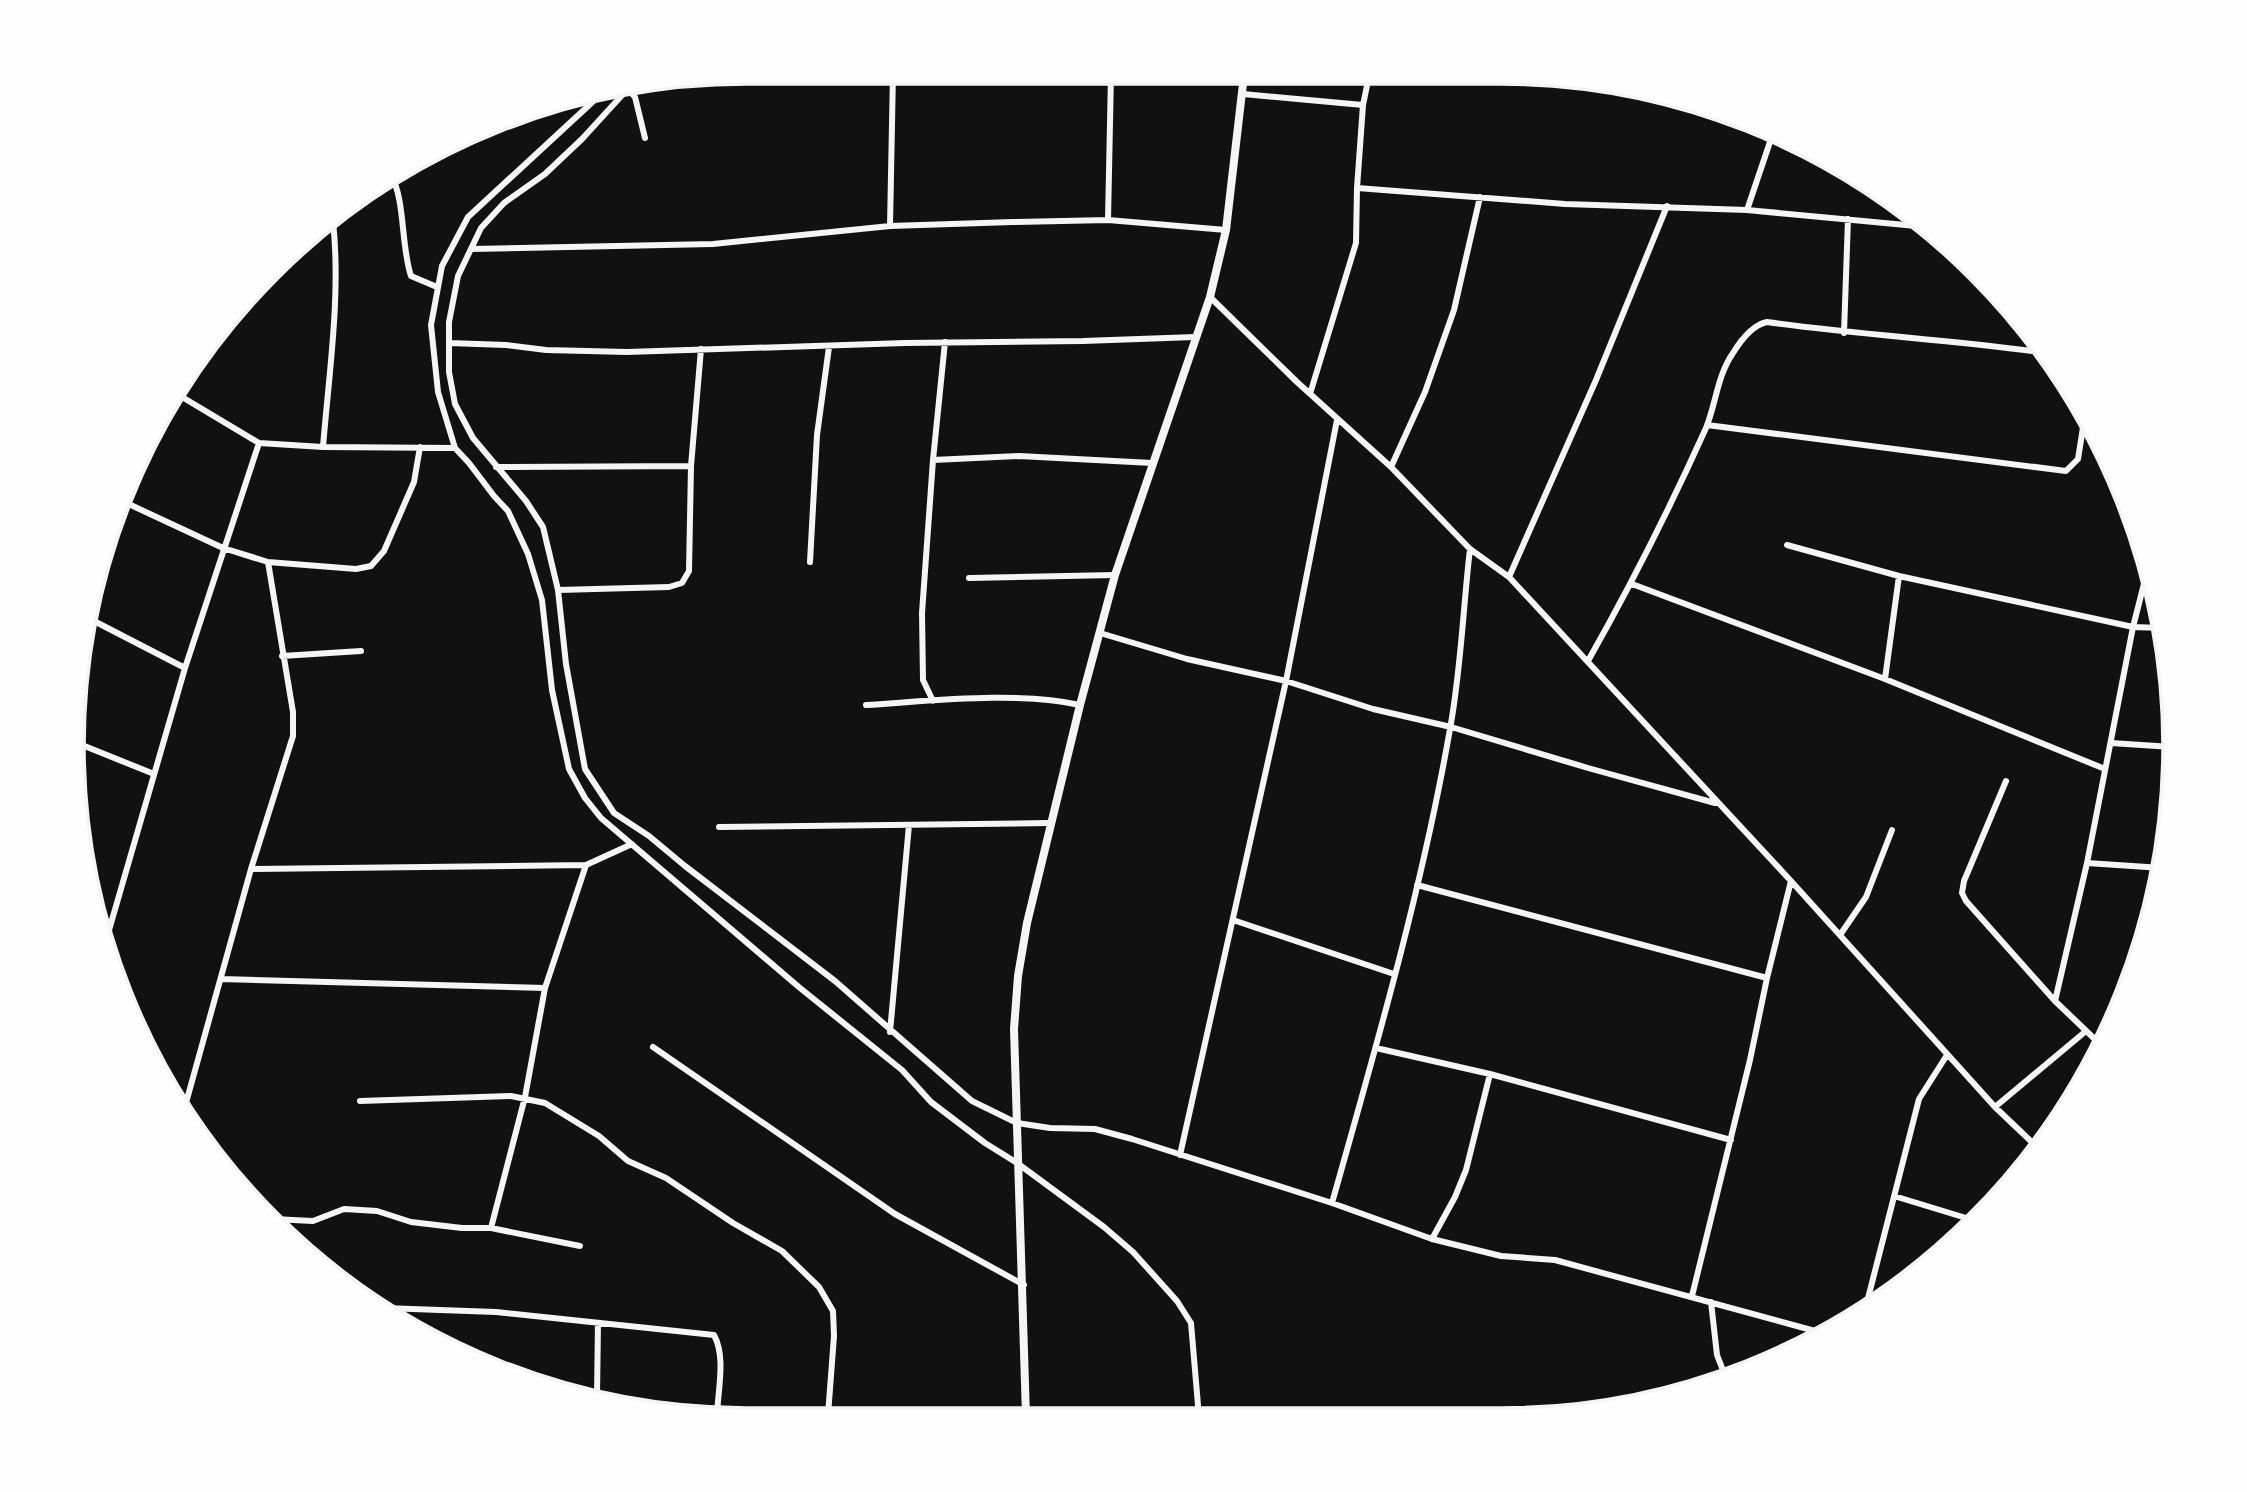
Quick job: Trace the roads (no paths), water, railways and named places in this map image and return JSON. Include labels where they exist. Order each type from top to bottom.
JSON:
[{"type":"street","points":[[890,226],[893,84]]},
{"type":"street","points":[[1108,220],[1111,84]]},
{"type":"street","points":[[1026,1408],[1014,1029],[1018,976],[1049,823],[1115,575],[1210,297],[1226,230],[1244,84]]},
{"type":"street","points":[[1310,394],[1356,243],[1357,188],[1363,105],[1367,84]]},
{"type":"street","points":[[1243,94],[1363,105]]},
{"type":"street","points":[[632,95],[635,97],[645,138]]},
{"type":"street","points":[[622,96],[545,174],[504,203],[481,228],[458,276],[449,322],[449,372],[455,404],[473,438],[526,501],[543,527],[558,590],[566,664],[585,769],[614,813],[649,836],[835,981],[880,1019],[890,1032],[972,1101],[1017,1123],[1050,1128],[1095,1129],[1332,1203],[1432,1240],[1501,1256],[1555,1260],[1812,1330]]},
{"type":"street","points":[[591,103],[468,218],[442,266],[431,326],[438,391],[454,448],[508,511],[528,554],[542,600],[552,690],[569,769],[585,798],[601,818],[800,988],[902,1070],[931,1102],[1104,1227],[1133,1252],[1177,1301],[1191,1324],[1198,1408]]},
{"type":"street","points":[[1747,210],[1770,141]]},
{"type":"street","points":[[394,186],[400,204],[405,261],[411,276],[437,287]]},
{"type":"street","points":[[1357,188],[1565,204],[1747,210],[1909,225]]},
{"type":"street","points":[[1391,467],[1425,393],[1454,310],[1480,197]]},
{"type":"street","points":[[1509,578],[1597,380],[1667,206]]},
{"type":"street","points":[[1844,333],[1848,219]]},
{"type":"street","points":[[471,248],[713,244],[890,226],[1108,220],[1226,230]]},
{"type":"street","points":[[323,447],[334,302],[334,229]]},
{"type":"street","points":[[1210,297],[1310,394],[1391,467],[1470,549],[1509,578],[1791,881],[1994,1107],[2031,1142]]},
{"type":"street","points":[[1588,661],[1632,584],[1707,425],[1722,374],[1732,354],[1759,324],[1767,322],[1844,333],[1966,342],[2032,351]]},
{"type":"street","points":[[449,343],[506,345],[546,350],[628,352],[1195,337]]},
{"type":"street","points":[[933,701],[923,680],[922,613],[945,342]]},
{"type":"street","points":[[810,562],[817,435],[829,347]]},
{"type":"street","points":[[558,590],[669,587],[682,583],[689,571],[691,466],[701,349]]},
{"type":"street","points":[[184,398],[259,443],[323,447],[454,448]]},
{"type":"street","points":[[1180,1155],[1286,681],[1338,420]]},
{"type":"street","points":[[1707,425],[2066,471],[2078,459],[2083,430]]},
{"type":"street","points":[[110,927],[185,668],[259,443]]},
{"type":"street","points":[[130,505],[223,548],[268,562],[356,569],[371,566],[384,551],[414,482],[420,447]]},
{"type":"street","points":[[933,460],[1019,456],[1152,463]]},
{"type":"street","points":[[496,467],[691,466]]},
{"type":"street","points":[[1787,545],[1899,576],[2133,626],[2152,627]]},
{"type":"street","points":[[1332,1203],[1376,1048],[1417,885],[1451,727],[1470,549]]},
{"type":"street","points":[[187,1099],[251,869],[293,736],[293,712],[268,562]]},
{"type":"street","points":[[969,578],[1115,575]]},
{"type":"street","points":[[1885,679],[1899,576]]},
{"type":"street","points":[[1632,584],[1885,679],[2105,769]]},
{"type":"street","points":[[2055,1001],[2087,863],[2143,587]]},
{"type":"street","points":[[96,622],[185,668]]},
{"type":"street","points":[[1100,633],[1187,659],[1286,681],[1373,709],[1451,727],[1717,803]]},
{"type":"street","points":[[282,656],[361,651]]},
{"type":"street","points":[[866,705],[1031,700],[1080,705]]},
{"type":"street","points":[[2111,743],[2163,746]]},
{"type":"street","points":[[84,746],[154,774]]},
{"type":"street","points":[[2006,781],[1964,881],[1962,893],[1966,901],[2055,1001],[2095,1039]]},
{"type":"street","points":[[719,827],[1049,823]]},
{"type":"street","points":[[890,1032],[909,825]]},
{"type":"street","points":[[1840,935],[1866,897],[1892,830]]},
{"type":"street","points":[[251,869],[586,865],[632,844]]},
{"type":"street","points":[[2087,863],[2151,867]]},
{"type":"street","points":[[491,1228],[525,1097],[545,988],[586,865]]},
{"type":"street","points":[[1692,1296],[1791,881]]},
{"type":"street","points":[[1417,885],[1767,978]]},
{"type":"street","points":[[1233,920],[1394,974]]},
{"type":"street","points":[[221,979],[545,988]]},
{"type":"street","points":[[1994,1107],[2086,1031]]},
{"type":"street","points":[[653,1047],[895,1214],[1024,1285]]},
{"type":"street","points":[[1376,1048],[1490,1074],[1731,1140]]},
{"type":"street","points":[[1868,1296],[1919,1099],[1947,1055]]},
{"type":"street","points":[[1432,1240],[1466,1170],[1490,1074]]},
{"type":"street","points":[[360,1101],[455,1096],[525,1097],[545,1103],[572,1117],[628,1161],[666,1178],[733,1223],[782,1251],[819,1287],[833,1311],[834,1336],[829,1408]]},
{"type":"street","points":[[1894,1196],[1965,1218]]},
{"type":"street","points":[[284,1220],[313,1221],[344,1209],[377,1211],[411,1222],[462,1228],[491,1228],[580,1246]]},
{"type":"street","points":[[1711,1302],[1716,1347],[1723,1370]]},
{"type":"street","points":[[398,1309],[496,1312],[714,1335],[719,1344],[720,1360],[717,1407]]},
{"type":"street","points":[[597,1390],[598,1322]]}]
